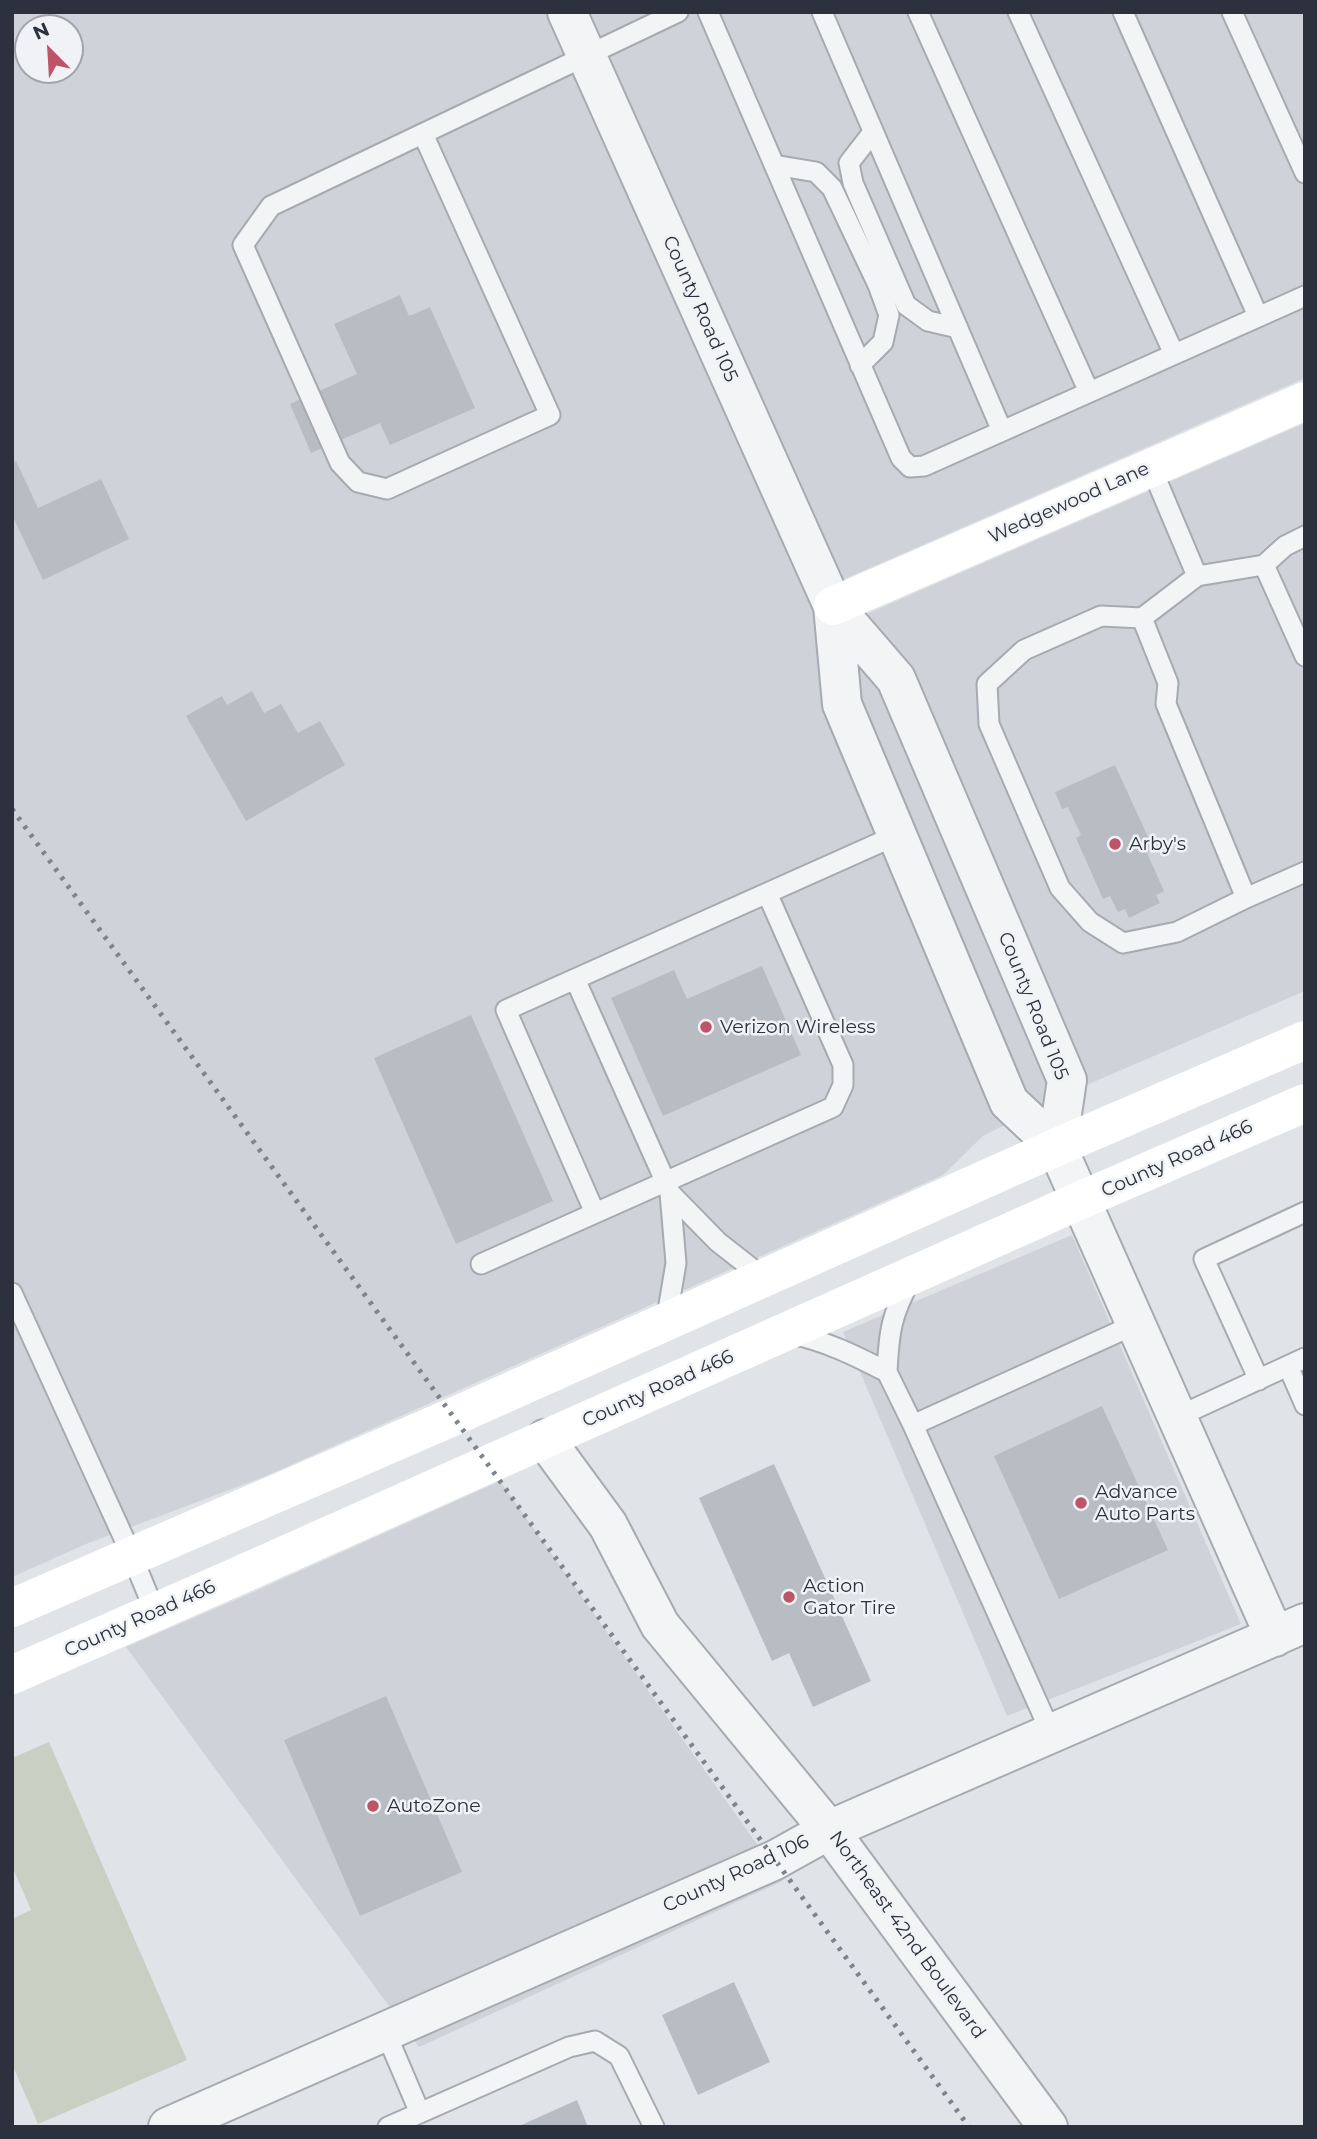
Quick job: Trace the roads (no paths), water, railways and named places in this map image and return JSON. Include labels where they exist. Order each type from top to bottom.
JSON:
[{"type":"main road","name":"Wedgewood Lane","points":[[833,606],[1305,401]]},
{"type":"main road","points":[[12,1608],[455,1416],[1057,1147],[1305,1040]]},
{"type":"main road","name":"County Road 466","points":[[12,1675],[1305,1103]]},
{"type":"street","name":"County Road 105","points":[[567,12],[833,606],[896,679],[1067,1080],[1057,1147]]},
{"type":"street","name":"County Road 105","points":[[833,606],[842,704],[1009,1102],[1057,1147]]},
{"type":"street","points":[[1057,1147],[1177,1417],[1290,1630]]},
{"type":"street","name":"Northeast 42nd Boulevard","points":[[545,1439],[608,1525],[660,1625],[829,1830],[1048,2127]]},
{"type":"street","name":"County Road 106","points":[[168,2127],[775,1860],[829,1830],[1290,1630]]},
{"type":"lane","points":[[423,134],[550,415],[387,489],[358,482],[340,463],[243,245],[271,206],[678,12]]},
{"type":"lane","points":[[708,12],[901,458],[910,467],[924,466],[1305,296]]},
{"type":"lane","points":[[821,12],[1002,431]]},
{"type":"lane","points":[[918,12],[1089,392]]},
{"type":"lane","points":[[1018,12],[1174,354]]},
{"type":"lane","points":[[1123,12],[1258,316]]},
{"type":"lane","points":[[1232,12],[1305,173]]},
{"type":"lane","points":[[873,132],[849,163],[853,183],[893,278],[906,305],[928,321],[958,328]]},
{"type":"lane","points":[[774,165],[816,172],[832,188],[878,285],[889,315],[883,342],[860,365]]},
{"type":"lane","points":[[1151,467],[1197,576]]},
{"type":"lane","points":[[1305,536],[1285,546],[1265,565],[1197,576],[1142,618],[1101,616],[1024,650],[987,684],[989,724],[1060,888],[1090,922],[1123,943],[1177,932],[1305,872]]},
{"type":"lane","points":[[1265,565],[1305,656]]},
{"type":"lane","points":[[1142,618],[1168,683],[1166,704],[1246,898]]},
{"type":"lane","points":[[595,1213],[506,1010],[897,835]]},
{"type":"lane","points":[[481,1264],[595,1213],[668,1188],[833,1107],[843,1085],[843,1065],[767,893]]},
{"type":"lane","points":[[575,979],[668,1188],[676,1262],[666,1322]]},
{"type":"lane","points":[[668,1188],[718,1242],[764,1278]]},
{"type":"lane","points":[[1259,1380],[1203,1259],[1305,1212]]},
{"type":"lane","points":[[914,1275],[899,1301],[889,1332],[887,1372],[1051,1733]]},
{"type":"lane","points":[[12,1293],[155,1612]]},
{"type":"lane","points":[[913,1425],[1136,1324]]},
{"type":"lane","points":[[783,1333],[814,1339],[846,1350],[887,1372]]},
{"type":"lane","points":[[1177,1417],[1296,1362],[1305,1405]]},
{"type":"lane","points":[[385,2031],[420,2113]]},
{"type":"lane","points":[[388,2127],[569,2047],[595,2041],[619,2056],[654,2127]]},
{"type":"railway","points":[[12,809],[969,2127]]},
{"type":"place","name":"Arby's","points":[[1115,844]]},
{"type":"place","name":"Verizon Wireless","points":[[706,1027]]},
{"type":"place","name":"Advance Auto Parts","points":[[1081,1503]]},
{"type":"place","name":"Action Gator Tire","points":[[789,1597]]},
{"type":"place","name":"AutoZone","points":[[373,1806]]}]
